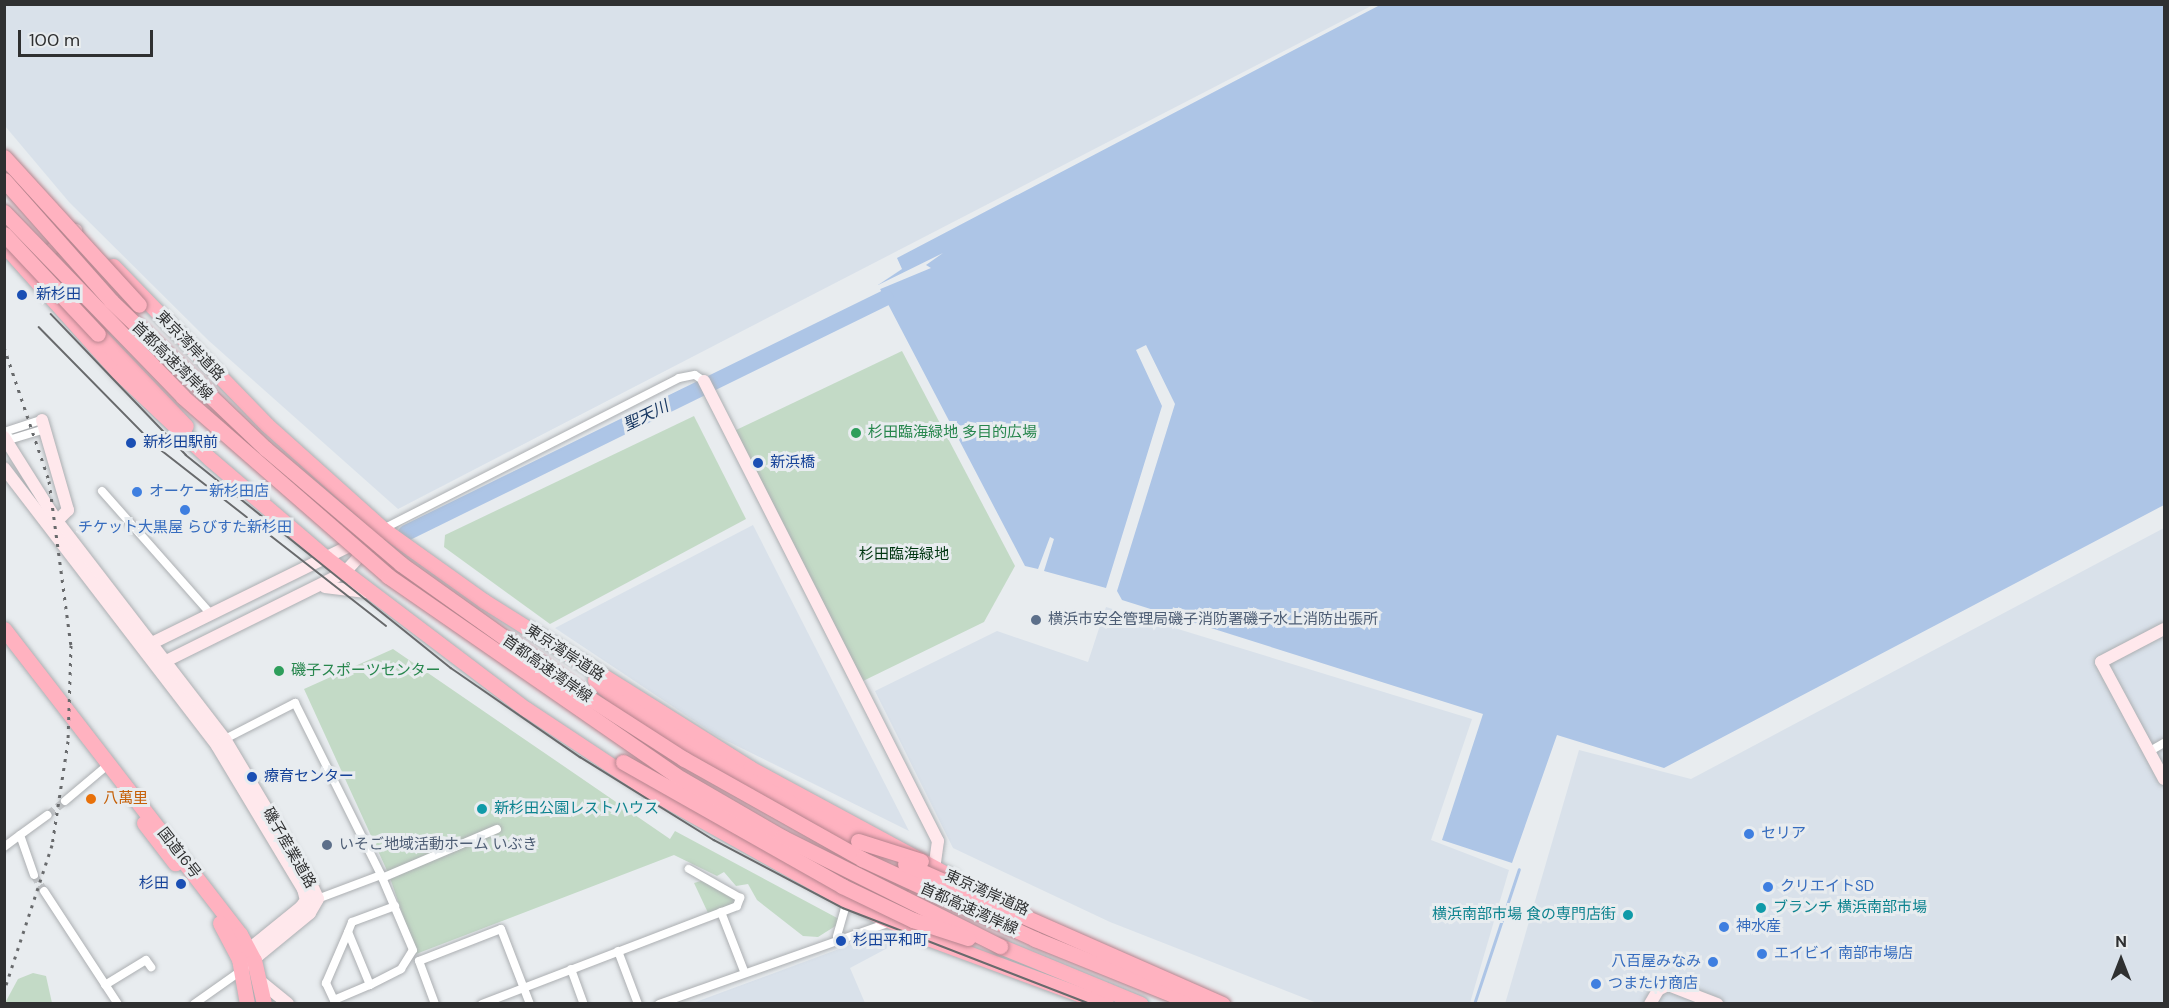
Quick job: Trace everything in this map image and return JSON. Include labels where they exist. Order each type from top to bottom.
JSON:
[{"type":"highway","name":"東京湾岸道路","points":[[4,155],[267,425],[383,529],[581,664],[750,768],[934,869],[1230,1004]]},
{"type":"highway","points":[[4,155],[139,305],[267,425]]},
{"type":"highway","name":"首都高速湾岸線","points":[[4,180],[111,301],[266,449],[401,564],[583,694],[684,759],[862,859],[1035,939],[1196,1004]]},
{"type":"highway","name":"首都高速湾岸線","points":[[4,212],[183,397],[388,576],[675,775],[792,842],[1000,946],[1140,1004]]},
{"type":"highway","points":[[4,234],[98,334],[170,406],[209,458]]},
{"type":"highway","points":[[4,245],[118,372],[209,458],[326,558],[470,667],[650,791],[847,902],[890,922],[1106,1004]]},
{"type":"highway","name":"国道16号","points":[[4,629],[214,915],[242,969],[246,1004]]},
{"type":"highway","name":"国道16号","points":[[4,643],[106,767],[251,954],[260,981],[264,1004]]},
{"type":"highway","points":[[581,664],[620,702],[717,762],[858,841],[1016,915],[1222,1004]]},
{"type":"highway","points":[[470,667],[623,762],[842,886],[932,928],[1000,946]]},
{"type":"street","points":[[25,270],[76,230]]},
{"type":"street","points":[[147,645],[326,558],[679,378],[694,375],[704,381],[935,834],[939,850],[934,869],[890,922],[837,936],[659,1004]]},
{"type":"street","points":[[4,435],[12,439],[44,425],[68,510],[57,521]]},
{"type":"street","name":"磯子産業道路","points":[[4,435],[57,521],[161,664],[216,746],[312,900]]},
{"type":"street","name":"磯子産業道路","points":[[4,468],[147,645]]},
{"type":"street","points":[[102,491],[210,613]]},
{"type":"street","points":[[161,664],[345,572],[383,529]]},
{"type":"street","points":[[315,589],[342,585],[380,599]]},
{"type":"street","points":[[2164,629],[2101,662],[2164,779]]},
{"type":"street","name":"磯子産業道路","points":[[161,664],[225,739],[312,900]]},
{"type":"street","points":[[225,739],[295,703],[395,906],[412,950],[401,969],[334,1000],[326,983],[352,922],[395,906]]},
{"type":"street","points":[[2150,751],[2164,743]]},
{"type":"street","points":[[65,801],[106,767]]},
{"type":"street","points":[[4,847],[48,815]]},
{"type":"street","points":[[312,900],[381,876],[497,829]]},
{"type":"street","points":[[20,835],[34,875]]},
{"type":"street","points":[[482,1004],[738,906],[740,898],[690,869]]},
{"type":"street","points":[[44,891],[118,1004]]},
{"type":"street","name":"磯子産業道路","points":[[251,954],[312,900]]},
{"type":"street","points":[[837,936],[847,902]]},
{"type":"street","points":[[721,912],[744,971]]},
{"type":"street","points":[[435,1004],[419,961],[501,930],[530,1004]]},
{"type":"street","points":[[348,932],[370,985]]},
{"type":"street","points":[[618,951],[638,1004]]},
{"type":"street","points":[[194,1004],[242,969],[251,954]]},
{"type":"street","points":[[105,985],[146,960],[151,967]]},
{"type":"street","points":[[242,969],[288,1004]]},
{"type":"street","points":[[571,969],[584,1004]]},
{"type":"street","points":[[1650,1004],[1658,990],[1668,985],[1717,1004]]},
{"type":"shaded area","points":[[4,5],[1373,5],[398,509],[208,340],[69,202],[5,126]]},
{"type":"shaded area","points":[[753,525],[909,831],[717,736],[555,628]]},
{"type":"shaded area","points":[[2164,528],[2164,1003],[1505,1004],[1579,750],[1691,779]]},
{"type":"shaded area","points":[[1106,607],[1472,719],[1431,840],[1509,870],[1470,1003],[1317,1003],[1110,922],[953,848],[875,691],[997,631],[1088,662]]},
{"type":"shaded area","points":[[877,935],[897,943],[850,968],[865,1003],[693,1003]]},
{"type":"green space","name":"杉田臨海緑地","points":[[902,351],[1015,566],[984,622],[863,681],[734,431]]},
{"type":"green space","points":[[694,416],[746,519],[550,624],[444,547],[445,535]]},
{"type":"green space","points":[[393,649],[670,839],[675,831],[839,919],[837,925],[818,937],[803,936],[757,900],[748,884],[736,886],[724,872],[717,876],[674,855],[416,954],[389,875],[304,689]]},
{"type":"green space","points":[[704,880],[735,895],[734,906],[709,915],[694,883]]},
{"type":"green space","points":[[33,973],[46,976],[52,1003],[5,1003],[18,979]]},
{"type":"water","points":[[1380,5],[2164,5],[2164,505],[1664,768],[1557,735],[1512,863],[1442,840],[1483,714],[1122,600],[1117,591],[1175,404],[1146,345],[1136,350],[1162,406],[1106,588],[1044,571],[1054,539],[1050,537],[1038,569],[1025,566],[878,285],[902,269],[897,258]]},
{"type":"pier","points":[[943,253],[926,265],[931,268],[878,290],[876,286]]},
{"type":"waterway","name":"聖天川","points":[[406,533],[885,298]]},
{"type":"waterway","points":[[1474,1004],[1519,869]]},
{"type":"tunnel","points":[[48,815],[65,801]]},
{"type":"tunnel","points":[[34,875],[44,891]]},
{"type":"tram line","points":[[51,314],[186,455],[451,668],[580,757],[714,840],[843,908],[1090,1004]]},
{"type":"tram line","points":[[39,327],[156,446],[386,626]]},
{"type":"railway","points":[[4,347],[49,481],[71,645],[68,741],[52,845],[4,991]]},
{"type":"place","name":"新杉田","points":[[22,295]]},
{"type":"place","name":"杉田臨海緑地 多目的広場","points":[[856,433]]},
{"type":"place","name":"新杉田駅前","points":[[131,443]]},
{"type":"place","name":"新浜橋","points":[[758,463]]},
{"type":"place","name":"オーケー新杉田店","points":[[137,492]]},
{"type":"place","name":"チケット大黒屋 らびすた新杉田","points":[[185,510]]},
{"type":"place","name":"横浜市安全管理局磯子消防署磯子水上消防出張所","points":[[1036,620]]},
{"type":"place","name":"磯子スポーツセンター","points":[[279,671]]},
{"type":"place","name":"療育センター","points":[[252,777]]},
{"type":"place","name":"八萬里","points":[[91,799]]},
{"type":"place","name":"新杉田公園レストハウス","points":[[482,809]]},
{"type":"place","name":"セリア","points":[[1749,834]]},
{"type":"place","name":"いそご地域活動ホーム いぶき","points":[[327,845]]},
{"type":"place","name":"杉田","points":[[181,884]]},
{"type":"place","name":"クリエイトSD","points":[[1768,887]]},
{"type":"place","name":"ブランチ 横浜南部市場","points":[[1761,908]]},
{"type":"place","name":"横浜南部市場 食の専門店街","points":[[1628,915]]},
{"type":"place","name":"神水産","points":[[1724,927]]},
{"type":"place","name":"杉田平和町","points":[[841,941]]},
{"type":"place","name":"エイビイ 南部市場店","points":[[1762,954]]},
{"type":"place","name":"八百屋みなみ","points":[[1713,962]]},
{"type":"place","name":"つまたけ商店","points":[[1596,984]]}]
